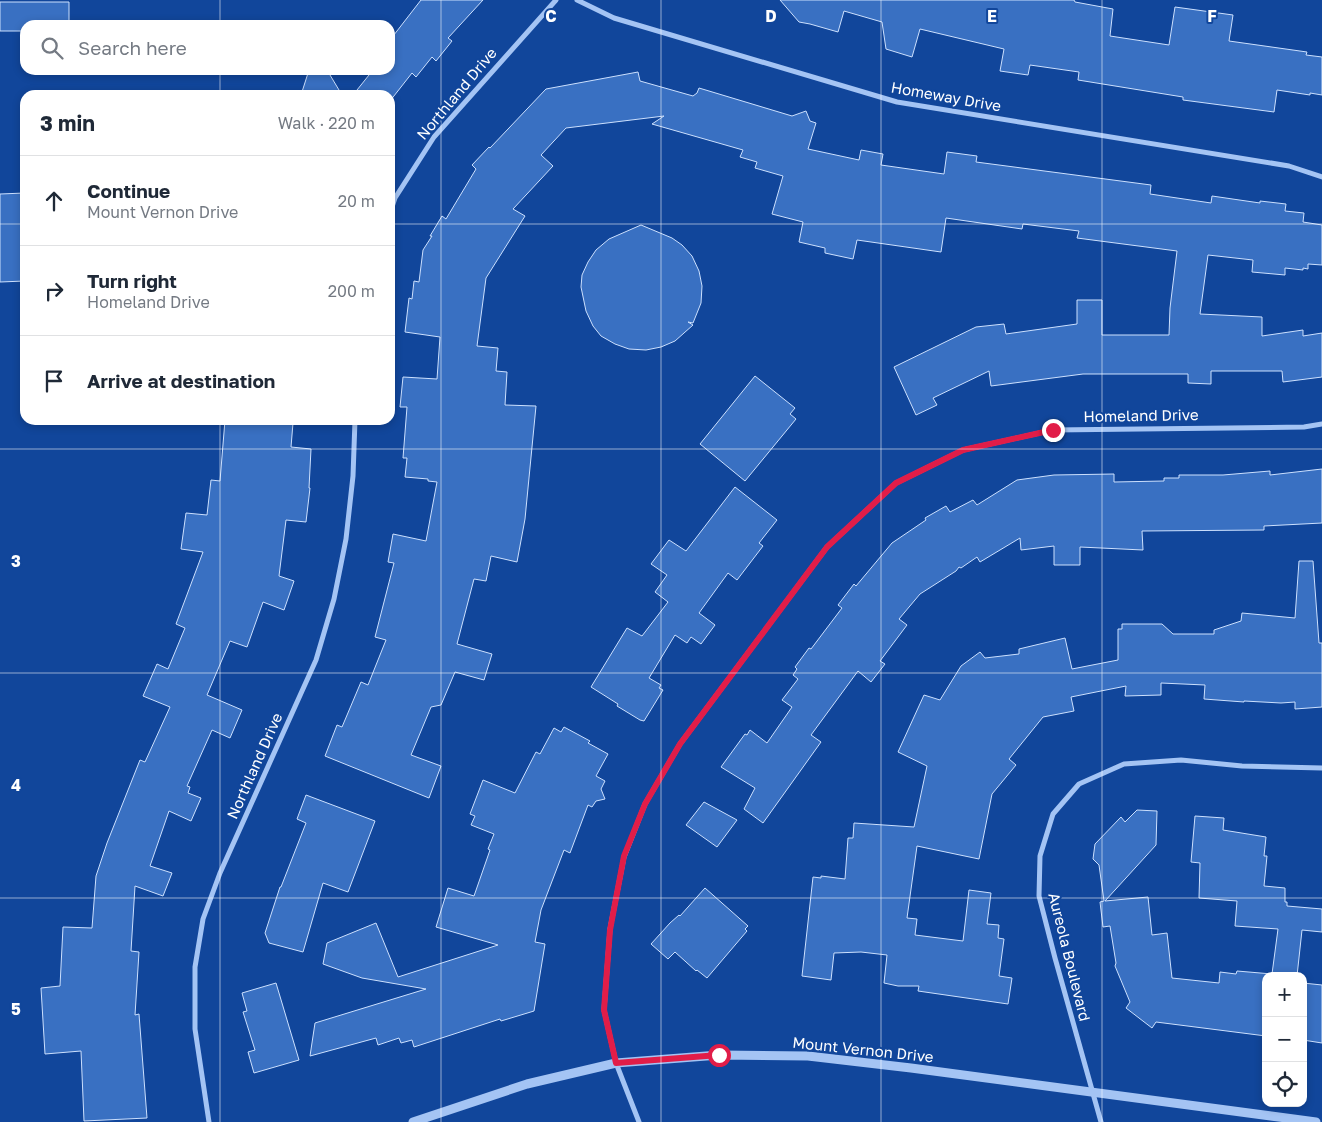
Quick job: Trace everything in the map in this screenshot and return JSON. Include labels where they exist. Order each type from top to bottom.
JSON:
[{"type":"street","name":"Northland Drive","points":[[395,200],[434,137],[556,0]]},
{"type":"street","name":"Homeway Drive","points":[[577,0],[614,18],[897,102],[1289,166],[1322,177]]},
{"type":"street","name":"Homeland Drive","points":[[639,1122],[616,1063],[604,1010],[610,930],[624,856],[645,804],[680,744],[827,547],[896,483],[963,450],[1053,430],[1304,427],[1322,424]]},
{"type":"street","name":"Northland Drive","points":[[209,1122],[195,1029],[195,967],[203,920],[220,873],[318,651],[334,599],[346,539],[353,476],[355,425]]},
{"type":"street","name":"Aureola Boulevard","points":[[1101,1122],[1039,896],[1040,856],[1053,814],[1079,784],[1124,764],[1181,760],[1242,766],[1322,768]]},
{"type":"street","name":"Mount Vernon Drive","points":[[413,1122],[527,1084],[616,1063],[719,1055],[808,1056],[1316,1122]]},
{"type":"building","points":[[421,0],[483,0],[448,38],[452,41],[436,61],[432,57],[416,77],[412,73],[395,95],[395,90],[357,90],[369,75],[395,75],[395,34]]},
{"type":"building","points":[[780,0],[1074,0],[1075,2],[1113,9],[1110,36],[1169,45],[1175,7],[1233,15],[1229,41],[1307,52],[1306,55],[1322,57],[1322,95],[1277,90],[1274,112],[1183,100],[1183,97],[1078,80],[1079,72],[1030,65],[1028,75],[1000,71],[1004,49],[920,29],[912,57],[886,49],[882,22],[844,11],[838,32],[799,22]]},
{"type":"building","points":[[0,2],[69,2],[69,20],[20,20],[20,31],[0,31]]},
{"type":"building","points":[[638,72],[640,81],[693,96],[699,88],[792,116],[806,111],[810,121],[816,123],[808,149],[859,160],[861,150],[883,154],[881,165],[944,174],[947,152],[977,156],[976,162],[1151,185],[1150,194],[1211,203],[1212,196],[1260,203],[1260,201],[1286,204],[1285,211],[1304,213],[1303,222],[1322,225],[1322,265],[1308,264],[1308,269],[1303,268],[1303,270],[1285,268],[1285,275],[1252,272],[1253,260],[1208,255],[1200,314],[1262,317],[1262,336],[1303,330],[1303,336],[1322,333],[1322,377],[1283,382],[1282,371],[1211,371],[1211,384],[1188,383],[1188,374],[1083,374],[991,386],[989,371],[933,398],[937,405],[916,415],[894,367],[976,327],[1004,324],[1006,334],[1077,324],[1077,300],[1102,300],[1102,335],[1169,335],[1170,308],[1177,251],[1077,238],[1079,231],[1023,224],[1022,229],[946,218],[941,252],[857,240],[853,259],[825,253],[825,248],[799,242],[803,222],[772,214],[783,176],[755,168],[757,162],[740,157],[743,150],[652,124],[664,116],[566,128],[541,155],[553,166],[513,209],[525,216],[486,278],[477,346],[498,348],[496,371],[507,372],[505,405],[536,406],[525,519],[517,562],[491,556],[486,581],[474,579],[457,644],[492,654],[484,680],[455,672],[441,705],[431,707],[411,755],[441,766],[429,798],[325,756],[337,725],[342,727],[361,682],[368,685],[386,640],[375,637],[394,563],[388,562],[393,534],[426,541],[437,482],[428,481],[428,479],[405,477],[407,458],[403,458],[407,407],[400,407],[403,377],[437,379],[440,337],[405,332],[409,298],[412,299],[414,281],[419,282],[423,250],[442,216],[446,219],[476,169],[472,165],[546,89]]},
{"type":"building","points":[[307,75],[330,75],[339,90],[303,90]]},
{"type":"building","points":[[20,193],[20,281],[0,282],[0,194]]},
{"type":"building","points":[[641,225],[672,238],[682,245],[692,256],[699,271],[702,286],[701,303],[693,323],[688,322],[693,325],[675,341],[661,347],[646,350],[629,349],[601,336],[593,326],[586,311],[581,287],[582,275],[596,250],[609,239]]},
{"type":"building","points":[[755,376],[795,408],[790,414],[796,419],[745,481],[700,444]]},
{"type":"building","points":[[225,425],[293,425],[291,447],[311,449],[310,488],[306,522],[286,520],[279,576],[294,581],[284,610],[263,602],[247,647],[230,641],[207,695],[242,710],[230,738],[212,730],[187,786],[190,787],[188,793],[201,798],[191,821],[169,811],[150,866],[172,873],[163,896],[135,886],[131,951],[139,952],[135,1015],[139,1014],[147,1118],[84,1121],[81,1051],[45,1054],[41,988],[60,986],[63,927],[92,928],[96,876],[107,843],[140,760],[145,762],[170,707],[143,696],[157,664],[168,669],[185,628],[176,624],[203,552],[181,549],[186,513],[207,515],[211,480],[220,481]]},
{"type":"building","points":[[1322,469],[1322,523],[1264,526],[1264,530],[1142,531],[1143,550],[1080,547],[1080,565],[1054,565],[1054,546],[1021,550],[1020,538],[980,562],[977,557],[920,594],[899,619],[907,625],[880,661],[885,664],[871,682],[858,671],[811,735],[821,742],[763,823],[744,809],[755,788],[721,767],[750,730],[767,743],[792,707],[782,700],[798,679],[793,675],[797,669],[795,667],[842,608],[838,605],[854,584],[856,586],[892,543],[926,520],[925,518],[946,506],[950,512],[973,500],[977,505],[1017,480],[1054,475],[1114,474],[1114,482],[1164,481],[1164,478],[1179,478],[1179,475],[1223,475],[1270,471],[1270,475]]},
{"type":"building","points":[[735,487],[777,520],[759,543],[763,546],[737,580],[728,573],[699,613],[715,625],[701,644],[691,637],[687,643],[675,635],[649,678],[661,685],[659,688],[663,690],[644,721],[640,720],[591,687],[627,628],[642,636],[668,602],[655,592],[667,575],[651,564],[669,540],[686,551]]},
{"type":"building","points":[[1299,561],[1313,561],[1319,643],[1322,643],[1322,707],[1295,709],[1295,702],[1244,702],[1204,699],[1205,685],[1161,683],[1161,695],[1125,696],[1126,686],[1071,697],[1074,711],[1043,717],[1009,759],[1016,765],[992,794],[979,859],[917,846],[907,918],[917,919],[915,935],[963,941],[969,890],[991,893],[987,924],[999,925],[998,938],[1004,939],[999,976],[1012,978],[1008,1004],[918,991],[919,986],[898,986],[884,983],[887,955],[861,952],[834,953],[831,980],[802,976],[813,877],[845,879],[848,838],[853,838],[854,823],[914,827],[927,766],[898,752],[924,695],[940,700],[961,666],[980,652],[985,658],[1019,654],[1019,649],[1065,638],[1072,669],[1118,660],[1118,629],[1122,629],[1122,624],[1162,624],[1173,634],[1214,634],[1214,630],[1241,621],[1242,613],[1295,618]]},
{"type":"building","points":[[564,727],[590,741],[588,743],[608,754],[596,776],[605,781],[601,789],[605,799],[596,801],[592,807],[588,805],[570,853],[564,850],[541,910],[535,942],[545,944],[534,1011],[501,1021],[500,1019],[414,1047],[412,1040],[401,1043],[399,1038],[378,1045],[376,1038],[310,1056],[315,1023],[426,989],[362,978],[323,964],[327,943],[376,923],[398,977],[498,945],[436,927],[448,888],[474,896],[490,850],[488,849],[494,834],[471,825],[475,816],[470,814],[483,780],[515,793],[536,752],[540,754],[554,728],[561,732]]},
{"type":"building","points":[[306,795],[375,821],[348,892],[323,883],[303,952],[269,943],[265,933],[280,887],[306,823],[297,819]]},
{"type":"building","points":[[704,802],[737,820],[717,847],[686,825]]},
{"type":"building","points":[[1137,810],[1157,811],[1156,845],[1105,901],[1148,897],[1152,935],[1167,933],[1172,978],[1219,983],[1220,972],[1236,974],[1237,971],[1262,973],[1262,1035],[1156,1022],[1152,1028],[1126,1008],[1130,1002],[1115,966],[1110,926],[1103,927],[1100,902],[1104,901],[1099,865],[1093,859],[1095,844],[1121,817],[1125,822]]},
{"type":"building","points":[[1195,816],[1224,818],[1223,830],[1266,837],[1264,856],[1267,856],[1264,886],[1285,888],[1285,902],[1287,902],[1287,906],[1322,909],[1322,932],[1302,930],[1297,972],[1272,972],[1278,929],[1235,926],[1237,901],[1199,898],[1200,863],[1191,862]]},
{"type":"building","points":[[705,888],[748,926],[745,929],[747,931],[707,978],[696,971],[675,952],[668,959],[651,944]]},
{"type":"building","points":[[276,983],[299,1060],[254,1073],[248,1052],[255,1050],[243,1012],[247,1011],[242,993]]},
{"type":"building","points":[[1307,983],[1322,985],[1322,1043],[1307,1041]]},
{"type":"route","points":[[719,1055],[616,1063],[604,1010],[610,930],[624,856],[645,804],[680,744],[827,547],[896,483],[963,450],[1053,430]]}]
